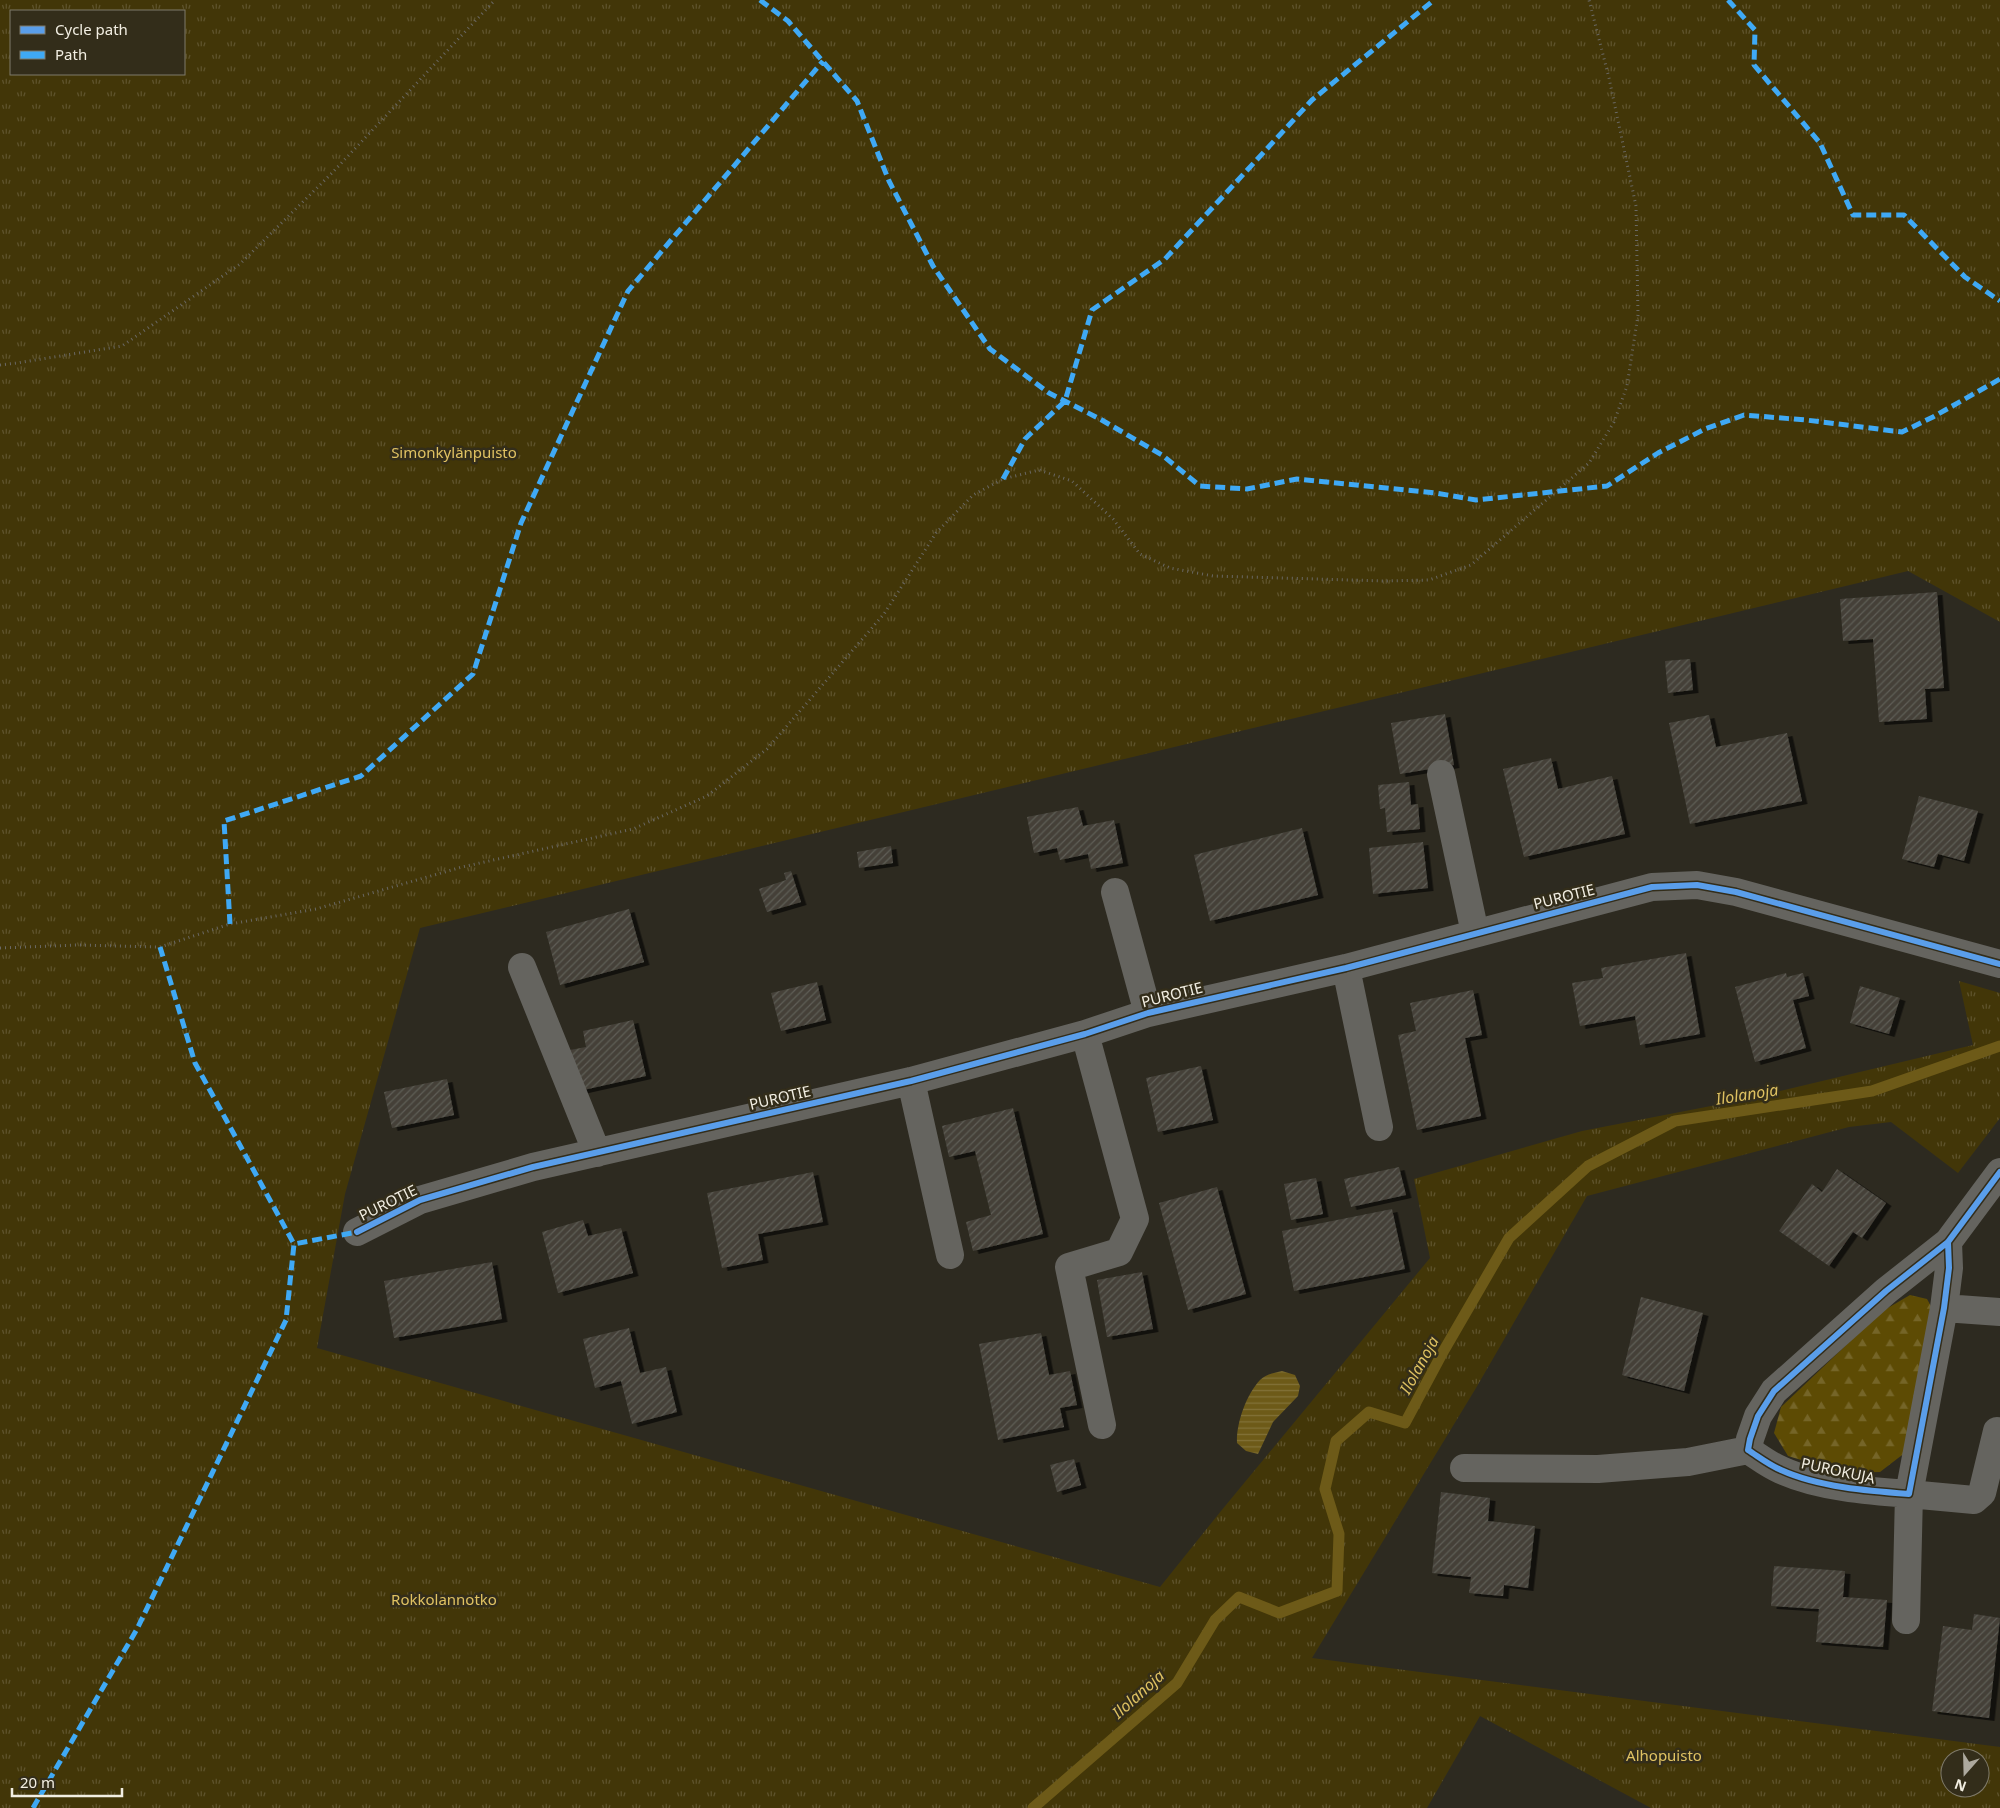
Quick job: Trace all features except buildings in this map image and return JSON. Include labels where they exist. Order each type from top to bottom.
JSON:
[{"type":"street","points":[[1441,774],[1475,932]]},
{"type":"street","name":"PUROTIE","points":[[357,1232],[420,1200],[532,1167],[911,1081],[1085,1034],[1148,1013],[1346,968],[1475,932],[1652,887],[1697,885],[1736,892],[2000,964]]},
{"type":"street","points":[[1114,892],[1148,1013]]},
{"type":"street","points":[[522,967],[597,1153]]},
{"type":"street","points":[[1346,968],[1379,1127]]},
{"type":"street","points":[[1085,1034],[1135,1219],[1119,1252],[1068,1267],[1102,1425]]},
{"type":"street","points":[[911,1081],[950,1255]]},
{"type":"street","points":[[1464,1468],[1598,1469],[1688,1462],[1748,1450],[1758,1416],[1774,1391],[1886,1292],[1948,1242],[2000,1172]]},
{"type":"street","points":[[1906,1620],[1909,1494],[1944,1308],[1949,1268],[1948,1242]]},
{"type":"street","points":[[1944,1308],[2000,1312]]},
{"type":"street","name":"PUROKUJA","points":[[1748,1450],[1781,1470],[1810,1480],[1879,1492],[1974,1500],[1982,1494],[1997,1431]]},
{"type":"path","points":[[0,365],[122,346],[240,264],[332,173],[495,0]]},
{"type":"path","points":[[0,948],[78,946],[160,947],[230,924],[316,909],[462,868],[633,830],[707,796],[766,749],[884,614],[936,534],[973,495],[1003,479],[1038,470],[1072,481],[1113,519],[1140,554],[1170,568],[1213,576],[1385,581],[1429,580],[1471,565],[1589,463],[1614,422],[1626,386],[1638,315],[1636,206],[1609,78],[1589,0]]},
{"type":"green space","name":"Simonkylänpuisto","points":[[0,0],[2000,0],[2000,622],[1908,571],[420,928],[345,1194],[317,1348],[1160,1587],[1430,1258],[1414,1179],[1582,1131],[1742,1100],[1973,1045],[1959,981],[2000,993],[2000,1118],[1958,1173],[1891,1122],[1849,1127],[1587,1196],[1476,1388],[1312,1658],[2000,1747],[2000,1808],[1651,1808],[1480,1716],[1427,1808],[0,1808]]},
{"type":"green space","points":[[1910,1295],[1927,1299],[1932,1308],[1906,1452],[1880,1472],[1844,1473],[1788,1456],[1774,1433],[1781,1407],[1881,1312]]},
{"type":"shaded area","points":[[1282,1371],[1295,1375],[1300,1386],[1298,1396],[1273,1422],[1258,1454],[1246,1451],[1237,1443],[1237,1435],[1246,1402],[1262,1378]]},
{"type":"waterway","name":"Ilolanoja","points":[[1033,1808],[1177,1683],[1215,1620],[1239,1597],[1279,1613],[1337,1591],[1339,1534],[1325,1489],[1336,1441],[1369,1412],[1405,1423],[1443,1352],[1509,1238],[1588,1166],[1675,1121],[1872,1091],[2000,1046]]},
{"type":"marked path","points":[[760,0],[788,21],[857,101],[889,181],[933,266],[990,349],[1049,393],[1100,419],[1162,455],[1200,486],[1247,489],[1297,479],[1436,493],[1476,500],[1607,486],[1658,453],[1705,429],[1744,415],[1806,420],[1902,432],[1933,417],[2000,379]]},
{"type":"marked path","points":[[1003,479],[1025,439],[1065,401],[1092,310],[1165,259],[1312,100],[1434,0]]},
{"type":"marked path","points":[[1728,0],[1755,30],[1754,65],[1820,143],[1853,215],[1904,215],[1965,277],[2000,301]]},
{"type":"marked path","points":[[230,924],[224,821],[361,776],[473,674],[521,523],[628,291],[823,61]]},
{"type":"marked path","points":[[160,947],[195,1063],[294,1244]]},
{"type":"marked path","points":[[33,1808],[137,1629],[286,1320],[294,1244],[357,1232]]},
{"type":"cycle path","points":[[357,1232],[420,1200],[533,1167],[911,1081],[1085,1034],[1148,1013],[1346,968],[1652,887],[1697,885],[1736,892],[2000,964]]},
{"type":"cycle path","points":[[1948,1242],[1949,1268],[1944,1308],[1909,1494],[1861,1490],[1795,1476],[1777,1468],[1748,1450],[1758,1416],[1774,1391],[1886,1291],[1948,1242],[2000,1172]]},
{"type":"park label","name":"Rokkolannotko","points":[[444,1600]]},
{"type":"park label","name":"Alhopuisto","points":[[1664,1756]]}]
